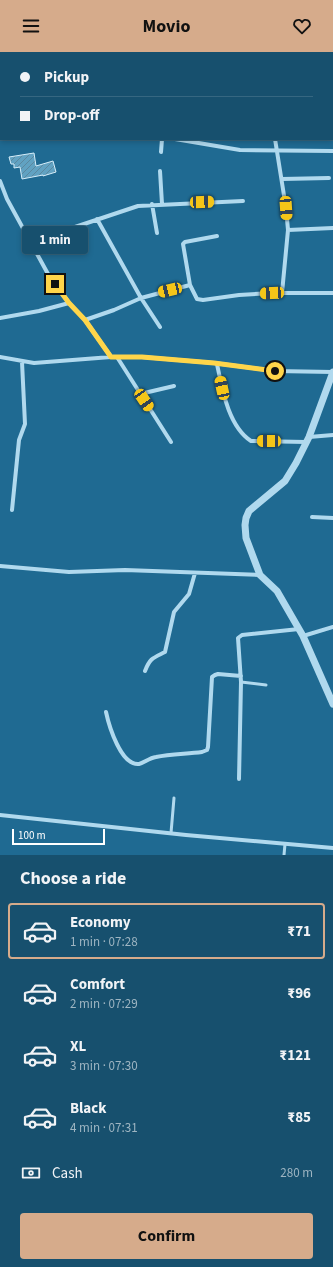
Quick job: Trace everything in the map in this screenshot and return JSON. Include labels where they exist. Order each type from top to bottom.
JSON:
[{"type":"street","points":[[161,152],[162,140]]},
{"type":"street","points":[[181,140],[240,150],[333,151]]},
{"type":"street","points":[[275,140],[282,179],[288,230],[282,293]]},
{"type":"street","points":[[160,171],[162,204]]},
{"type":"street","points":[[282,179],[328,178]]},
{"type":"street","points":[[0,181],[7,199],[48,274],[69,303],[85,320],[111,357]]},
{"type":"street","points":[[30,242],[138,206],[152,204],[243,201]]},
{"type":"street","points":[[152,204],[157,233]]},
{"type":"street","points":[[97,219],[141,298],[160,327]]},
{"type":"street","points":[[288,230],[333,228]]},
{"type":"street","points":[[216,236],[185,242],[183,244],[190,286],[195,297],[200,300],[239,295],[282,293],[333,294]]},
{"type":"street","points":[[85,320],[114,310],[141,298],[190,286]]},
{"type":"street","points":[[0,318],[39,311],[69,303]]},
{"type":"street","points":[[117,356],[171,442]]},
{"type":"street","points":[[0,358],[22,362],[41,363],[117,356],[142,357],[275,371],[333,372],[308,439],[296,463],[285,481],[249,511],[246,518],[246,538],[260,575],[277,591],[301,633],[333,704]]},
{"type":"street","points":[[12,510],[19,440],[25,424],[22,362]]},
{"type":"street","points":[[217,364],[222,388],[231,416],[247,438],[251,441],[308,439],[333,436]]},
{"type":"street","points":[[140,394],[174,386]]},
{"type":"street","points":[[312,517],[333,518]]},
{"type":"street","points":[[0,566],[69,572],[125,570],[260,575]]},
{"type":"street","points":[[144,671],[151,659],[165,652],[174,612],[189,594],[195,573]]},
{"type":"street","points":[[239,779],[241,676],[238,638],[242,635],[301,633],[333,627]]},
{"type":"street","points":[[106,712],[109,726],[117,746],[132,763],[140,764],[148,759],[158,756],[202,752],[207,750],[208,747],[212,677],[218,674],[241,676]]},
{"type":"street","points":[[0,815],[171,834],[333,848]]},
{"type":"lane","points":[[241,682],[266,685]]},
{"type":"lane","points":[[171,834],[174,798]]},
{"type":"lane","points":[[284,855],[285,844]]},
{"type":"building","points":[[34,153],[36,166],[53,161],[56,172],[43,176],[22,179],[20,167],[14,168],[14,164],[11,164],[9,157]]},
{"type":"route","points":[[55,284],[69,303],[85,320],[111,357],[126,356],[214,363],[275,371]]}]
